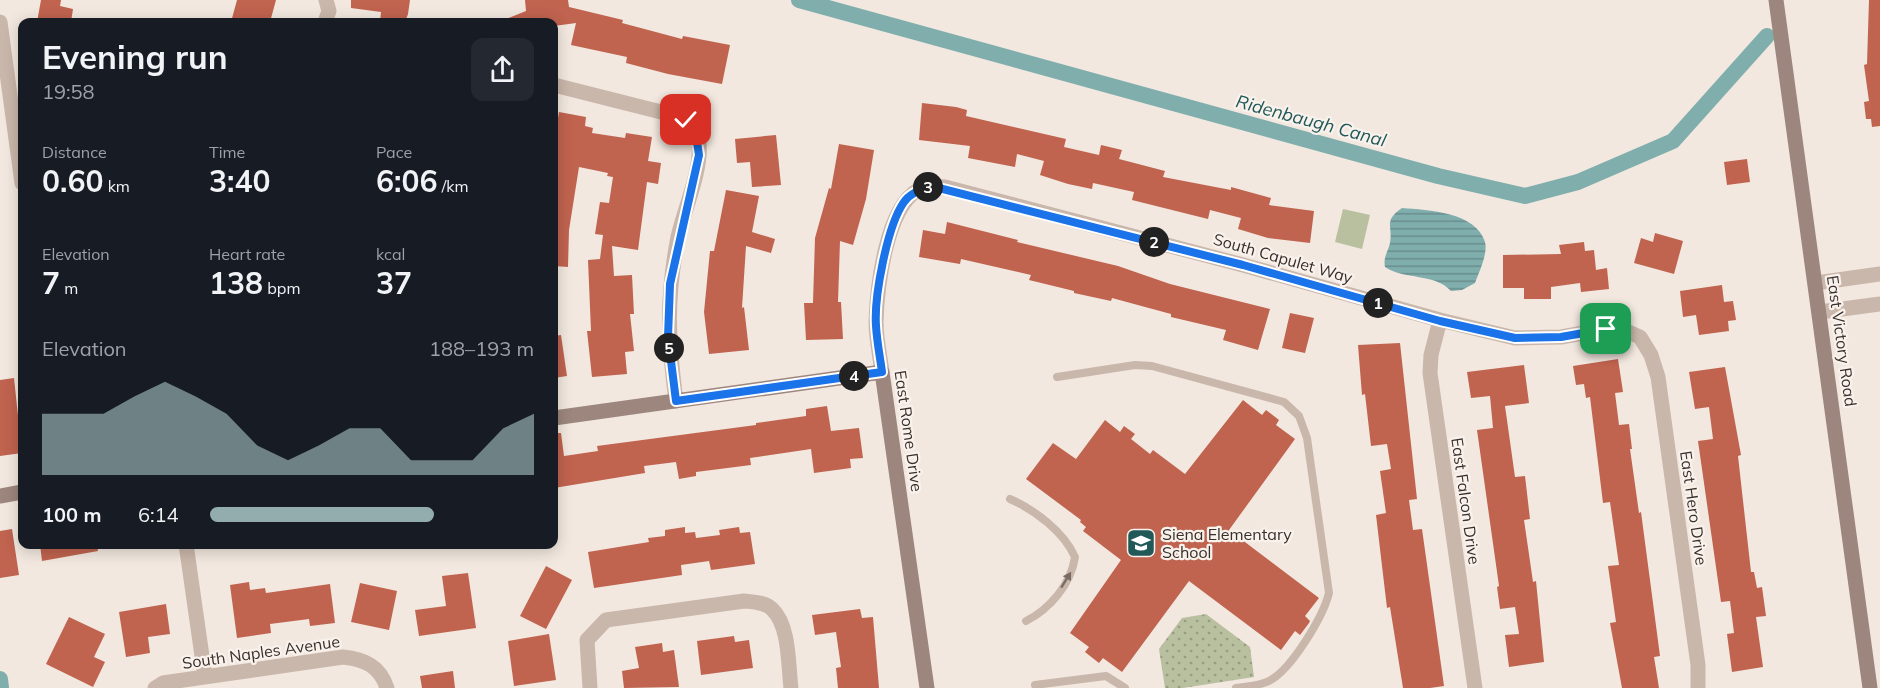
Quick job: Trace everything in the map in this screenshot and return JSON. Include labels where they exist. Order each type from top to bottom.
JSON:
[{"type":"main road","name":"East Victory Road","points":[[1776,0],[1870,688]]},
{"type":"main road","points":[[558,417],[882,372]]},
{"type":"main road","name":"East Rome Drive","points":[[882,372],[927,688]]},
{"type":"main road","points":[[0,496],[18,493]]},
{"type":"street","points":[[326,0],[329,11],[326,18]]},
{"type":"street","points":[[0,22],[18,116]]},
{"type":"street","points":[[558,86],[673,115],[686,120],[695,129],[699,155],[670,284],[668,337],[676,401]]},
{"type":"street","name":"South Capulet Way","points":[[919,189],[931,186],[945,187],[1243,265],[1440,321],[1515,338],[1561,337],[1606,329],[1624,330],[1640,337]]},
{"type":"street","name":"East Rome Drive","points":[[882,372],[876,325],[879,281],[897,217],[905,201],[919,189]]},
{"type":"street","points":[[1815,283],[1880,274]]},
{"type":"street","points":[[1820,312],[1880,304]]},
{"type":"street","name":"East Falcon Drive","points":[[1440,321],[1430,373],[1475,688]]},
{"type":"street","name":"East Hero Drive","points":[[1640,337],[1651,355],[1658,377],[1698,665],[1698,688]]},
{"type":"street","points":[[187,549],[205,677]]},
{"type":"street","points":[[590,688],[587,640],[606,620],[744,601],[771,608],[780,621],[785,636],[791,688]]},
{"type":"street","name":"South Naples Avenue","points":[[155,688],[163,683],[343,657],[360,659],[372,666],[383,676],[387,688]]},
{"type":"lane","points":[[1057,377],[1135,365],[1152,366],[1284,402],[1299,416],[1307,438],[1329,592],[1325,609],[1282,672],[1268,681],[1236,688]]},
{"type":"lane","points":[[1010,499],[1021,504],[1065,537],[1075,557],[1067,581],[1042,612],[1026,621]]},
{"type":"lane","points":[[1035,685],[1106,676],[1125,688]]},
{"type":"green space","points":[[1343,209],[1370,215],[1362,249],[1335,242]]},
{"type":"green space","points":[[1206,614],[1250,647],[1254,677],[1183,688],[1165,688],[1159,649],[1182,618]]},
{"type":"water","points":[[1402,208],[1450,214],[1472,224],[1480,232],[1486,247],[1483,263],[1475,283],[1462,290],[1451,291],[1437,281],[1401,274],[1385,267],[1385,257],[1391,237],[1391,220]]},
{"type":"building","points":[[41,0],[61,0],[60,6],[73,9],[72,18],[38,18]]},
{"type":"building","points":[[237,0],[276,0],[271,18],[232,18]]},
{"type":"building","points":[[351,0],[410,0],[406,18],[380,18],[381,12],[351,8]]},
{"type":"building","points":[[525,0],[568,0],[569,7],[623,20],[622,23],[682,39],[683,36],[730,45],[722,84],[668,74],[626,63],[627,57],[571,45],[576,23],[558,25],[558,18],[509,18],[526,11]]},
{"type":"building","points":[[1869,0],[1880,0],[1880,126],[1872,127],[1871,119],[1866,119],[1864,102],[1869,101],[1864,65],[1867,64]]},
{"type":"building","points":[[922,103],[956,107],[967,110],[966,116],[1066,139],[1064,147],[1099,155],[1101,145],[1122,150],[1119,159],[1165,171],[1163,177],[1231,190],[1231,187],[1271,198],[1269,205],[1314,211],[1310,243],[1268,238],[1238,229],[1241,218],[1210,210],[1208,219],[1132,200],[1134,192],[1093,183],[1092,189],[1068,184],[1040,175],[1044,161],[1017,154],[1015,167],[968,158],[970,146],[919,140]]},
{"type":"building","points":[[559,112],[586,117],[585,126],[593,128],[592,133],[625,138],[626,133],[652,137],[648,161],[661,163],[658,184],[647,182],[638,250],[612,246],[614,276],[632,275],[634,314],[630,314],[634,351],[625,352],[627,374],[592,377],[587,331],[591,331],[588,260],[600,259],[603,235],[595,234],[600,202],[609,203],[613,177],[607,176],[608,173],[579,167],[569,230],[568,267],[558,266]]},
{"type":"building","points":[[776,135],[781,185],[752,187],[750,162],[737,163],[735,139]]},
{"type":"building","points":[[839,144],[874,150],[866,199],[853,245],[840,241],[838,302],[841,302],[843,339],[806,340],[804,303],[813,303],[815,238],[829,188],[831,189]]},
{"type":"building","points":[[1747,159],[1750,182],[1727,185],[1724,162]]},
{"type":"building","points":[[726,190],[759,196],[752,232],[775,239],[771,253],[746,246],[742,308],[744,307],[749,350],[709,354],[704,312],[710,251],[714,251]]},
{"type":"building","points":[[947,222],[1018,240],[1017,242],[1118,266],[1170,284],[1270,309],[1258,350],[1223,340],[1226,330],[1171,317],[1171,314],[1112,298],[1111,301],[1074,293],[1074,291],[1029,280],[1031,275],[961,259],[960,264],[919,257],[923,230],[945,234]]},
{"type":"building","points":[[1655,233],[1683,241],[1674,274],[1634,263],[1641,238],[1653,242]]},
{"type":"building","points":[[1584,242],[1585,251],[1594,250],[1596,270],[1607,268],[1609,289],[1581,292],[1580,283],[1551,287],[1551,299],[1524,299],[1524,288],[1503,288],[1503,255],[1561,254],[1559,245]]},
{"type":"building","points":[[1722,285],[1724,302],[1733,301],[1736,320],[1728,321],[1729,331],[1699,335],[1696,315],[1683,317],[1680,291]]},
{"type":"building","points":[[1290,313],[1314,318],[1305,353],[1282,348]]},
{"type":"building","points":[[558,335],[561,335],[567,376],[558,377]]},
{"type":"building","points":[[1400,343],[1417,499],[1409,500],[1413,530],[1422,529],[1444,686],[1430,688],[1403,688],[1390,607],[1387,608],[1376,515],[1386,513],[1380,471],[1391,469],[1387,444],[1371,446],[1365,394],[1362,395],[1358,345]]},
{"type":"building","points":[[1618,359],[1623,392],[1615,393],[1619,425],[1629,424],[1632,449],[1630,449],[1639,513],[1641,512],[1660,656],[1654,657],[1659,688],[1622,688],[1610,623],[1616,622],[1608,566],[1619,565],[1610,502],[1603,503],[1590,397],[1586,398],[1584,384],[1576,385],[1573,366]]},
{"type":"building","points":[[1524,365],[1529,403],[1505,406],[1515,477],[1525,476],[1530,519],[1524,520],[1533,582],[1536,581],[1544,662],[1509,667],[1505,635],[1519,634],[1515,607],[1500,609],[1497,587],[1499,586],[1477,430],[1493,428],[1490,396],[1471,398],[1467,372]]},
{"type":"building","points":[[1725,367],[1741,455],[1738,456],[1751,572],[1754,572],[1757,588],[1762,587],[1766,616],[1756,617],[1763,667],[1732,672],[1727,634],[1734,633],[1730,601],[1721,602],[1698,441],[1713,439],[1709,407],[1695,409],[1689,372]]},
{"type":"building","points":[[14,378],[18,416],[18,454],[0,456],[0,380]]},
{"type":"building","points":[[1243,400],[1262,415],[1266,410],[1279,420],[1276,425],[1295,439],[1229,530],[1319,598],[1305,616],[1310,621],[1309,623],[1300,635],[1295,631],[1281,650],[1189,581],[1122,672],[1103,658],[1099,663],[1085,652],[1089,647],[1070,633],[1121,560],[1083,531],[1086,527],[1080,522],[1081,520],[1026,479],[1053,443],[1076,459],[1105,420],[1120,432],[1124,426],[1135,434],[1131,439],[1150,454],[1153,450],[1185,474]]},
{"type":"building","points":[[827,406],[831,431],[859,428],[863,458],[850,459],[851,468],[814,473],[811,449],[750,458],[751,465],[696,472],[696,476],[679,479],[676,462],[644,466],[645,473],[558,487],[558,433],[561,433],[564,456],[598,451],[597,446],[756,425],[756,423],[806,416],[806,409]]},
{"type":"building","points":[[685,527],[685,533],[695,532],[696,538],[720,535],[719,530],[739,527],[740,533],[750,532],[755,564],[711,570],[709,561],[681,565],[682,575],[594,588],[588,552],[649,542],[648,538],[665,536],[665,530]]},
{"type":"building","points":[[12,529],[19,575],[0,578],[0,531]]},
{"type":"building","points":[[41,549],[98,549],[98,551],[42,561]]},
{"type":"building","points":[[546,566],[572,580],[546,629],[520,616]]},
{"type":"building","points":[[468,573],[476,628],[419,636],[415,610],[446,606],[442,576]]},
{"type":"building","points":[[249,582],[250,590],[265,588],[266,593],[330,584],[335,623],[310,626],[309,619],[270,624],[271,633],[237,638],[230,585]]},
{"type":"building","points":[[360,583],[397,591],[389,630],[351,622]]},
{"type":"building","points":[[166,604],[170,634],[148,637],[150,653],[126,657],[119,612]]},
{"type":"building","points":[[860,609],[862,618],[873,617],[879,688],[838,688],[836,668],[841,667],[836,632],[815,635],[812,615]]},
{"type":"building","points":[[69,617],[105,634],[94,657],[105,662],[93,687],[46,664]]},
{"type":"building","points":[[549,634],[556,680],[514,686],[508,641]]},
{"type":"building","points":[[734,636],[735,642],[749,640],[753,668],[701,675],[697,641]]},
{"type":"building","points":[[662,643],[663,652],[674,650],[679,687],[624,688],[622,671],[639,668],[635,647]]},
{"type":"building","points":[[453,671],[455,688],[422,688],[420,676]]},
{"type":"waterway","name":"Ridenbaugh Canal","points":[[799,0],[1438,176],[1525,196],[1578,182],[1673,141],[1767,36]]},
{"type":"waterway","points":[[0,679],[1,688]]},
{"type":"place","name":"Siena Elementary School","points":[[1141,543]]},
{"type":"route","points":[[686,120],[695,129],[699,142],[699,155],[679,234],[670,284],[668,337],[676,401],[882,372],[876,325],[879,281],[897,217],[905,201],[919,189],[931,186],[945,187],[1243,265],[1440,321],[1515,338],[1561,337],[1606,329]]}]
